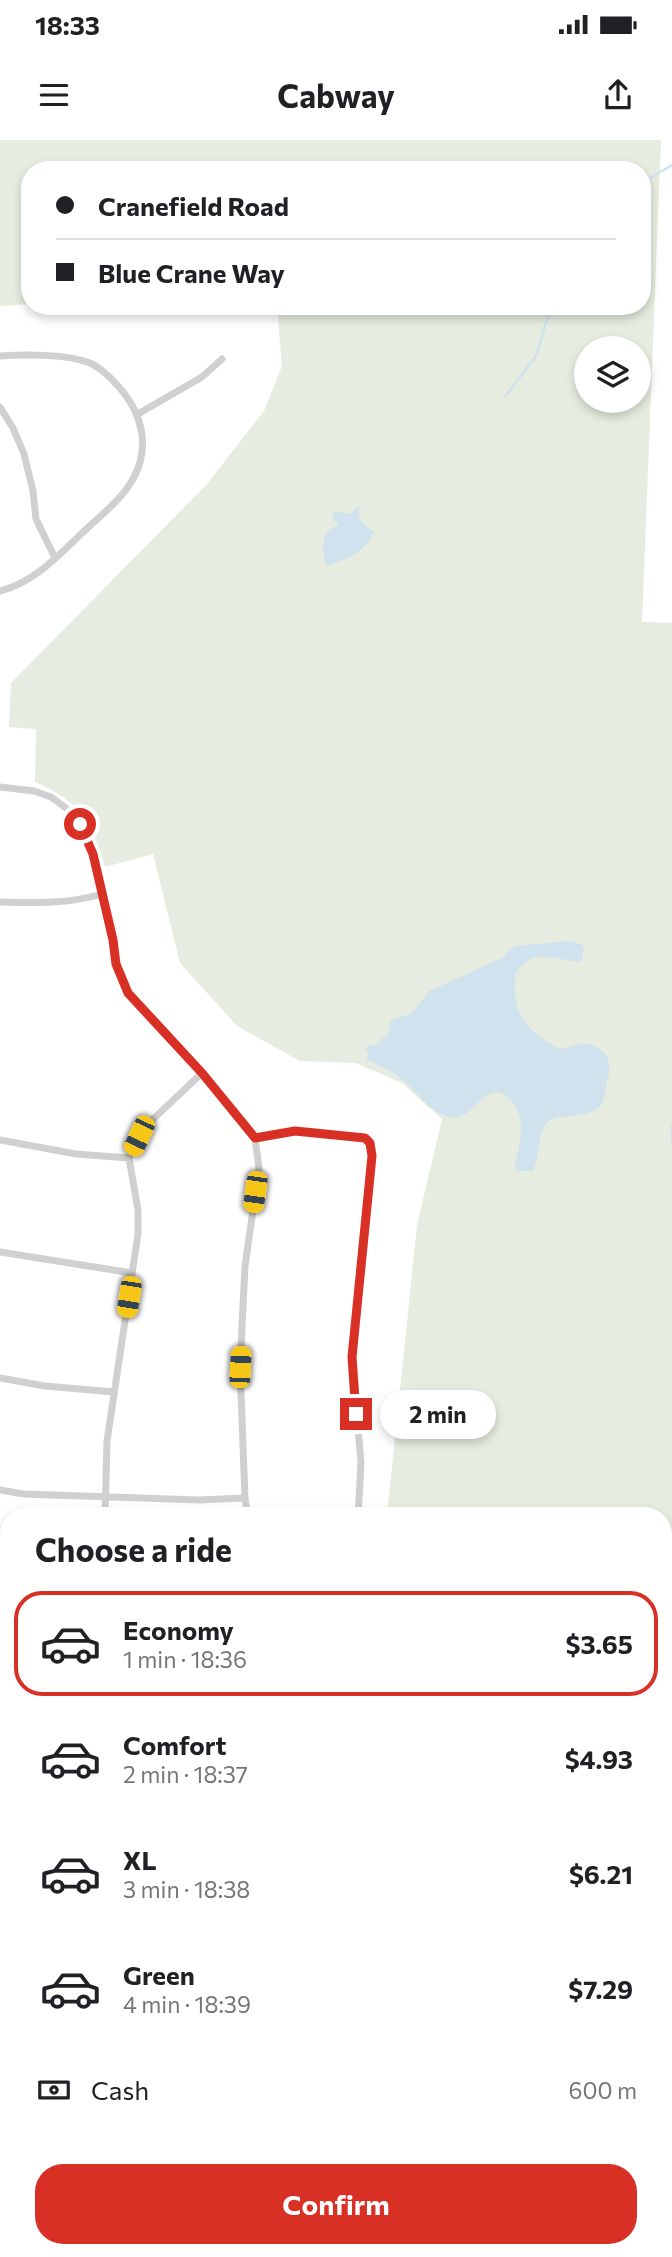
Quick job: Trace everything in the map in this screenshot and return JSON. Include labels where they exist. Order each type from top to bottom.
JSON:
[{"type":"street","points":[[0,356],[59,357],[90,363],[110,376],[129,398],[143,430],[141,462],[125,491],[41,571],[10,589],[0,591]]},
{"type":"street","points":[[138,414],[202,377],[222,359]]},
{"type":"street","points":[[0,407],[24,454],[33,491],[36,519],[55,558]]},
{"type":"street","points":[[0,787],[34,791],[51,797],[66,808],[80,824],[87,837],[103,894],[116,964],[128,993],[202,1073],[255,1138],[258,1168],[245,1266],[240,1367],[246,1507]]},
{"type":"street","points":[[0,902],[49,904],[78,901],[103,894]]},
{"type":"street","points":[[105,1507],[107,1441],[138,1234],[138,1210],[129,1158],[139,1136],[149,1123],[202,1073]]},
{"type":"street","points":[[255,1138],[295,1131],[368,1139],[372,1156],[352,1357],[361,1463],[359,1507]]},
{"type":"street","points":[[0,1140],[76,1154],[129,1158]]},
{"type":"street","points":[[0,1252],[132,1273]]},
{"type":"street","points":[[0,1378],[45,1386],[114,1392]]},
{"type":"street","points":[[0,1490],[23,1494],[105,1497],[200,1500],[245,1498]]},
{"type":"shaded area","points":[[0,140],[661,140],[651,394],[651,336],[574,336],[574,413],[650,413],[642,622],[672,623],[672,1507],[388,1507],[417,1225],[442,1119],[402,1083],[356,1063],[300,1061],[237,1026],[180,963],[153,854],[105,867],[95,838],[82,815],[62,797],[35,782],[36,729],[9,727],[11,683],[207,484],[264,411],[282,366],[278,315],[651,315],[651,161],[21,161],[21,305],[0,306]]},
{"type":"water","points":[[359,505],[361,521],[374,532],[354,554],[326,565],[323,542],[327,532],[337,526],[338,522],[333,519],[333,511],[349,514]]},
{"type":"water","points":[[567,941],[581,944],[584,948],[581,962],[546,957],[531,959],[516,972],[515,998],[529,1027],[548,1042],[560,1049],[591,1044],[601,1050],[609,1064],[604,1098],[599,1107],[590,1112],[550,1120],[541,1134],[533,1171],[516,1171],[521,1126],[517,1108],[512,1100],[504,1094],[491,1093],[462,1116],[448,1117],[431,1108],[396,1075],[366,1060],[369,1054],[366,1049],[390,1032],[389,1025],[392,1020],[412,1013],[429,991],[502,958],[517,946]]},
{"type":"waterway","points":[[651,178],[672,165]]},
{"type":"waterway","points":[[505,397],[536,356],[548,315]]},
{"type":"waterway","points":[[672,1125],[672,1141]]},
{"type":"route","points":[[80,824],[93,854],[116,964],[128,993],[202,1073],[255,1138],[295,1131],[365,1138],[370,1143],[372,1156],[352,1357],[356,1414]]}]
